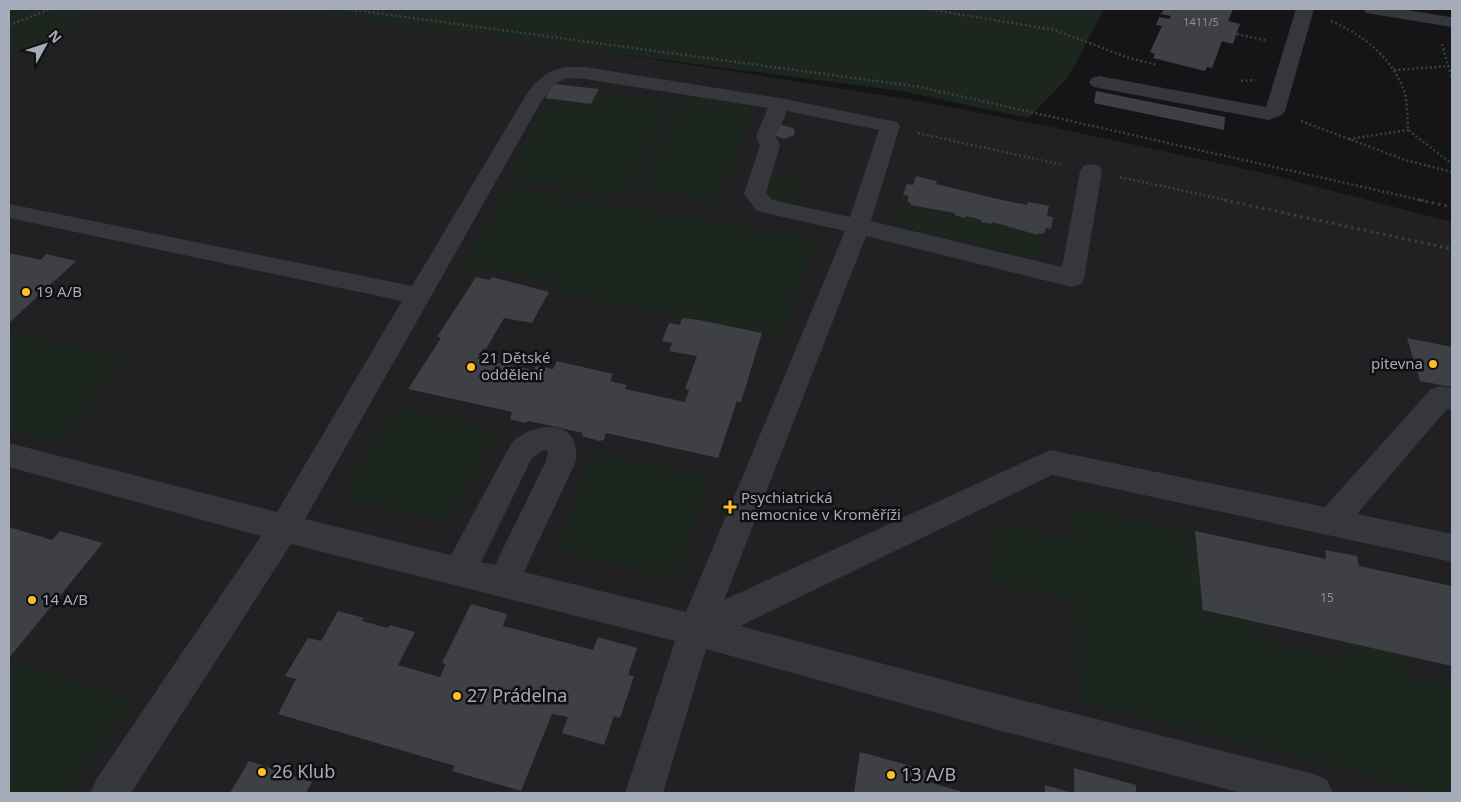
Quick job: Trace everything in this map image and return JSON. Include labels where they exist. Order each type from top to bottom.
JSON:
[{"type":"street","points":[[1372,9],[1450,22]]},
{"type":"street","points":[[1099,82],[1269,114],[1275,111],[1304,11]]},
{"type":"street","points":[[109,793],[284,528],[532,99],[548,80],[566,71],[780,104],[890,126],[858,226],[695,630],[644,793]]},
{"type":"street","points":[[780,104],[766,136],[770,146],[755,194],[765,206],[858,226],[1072,278],[1092,171]]},
{"type":"street","points":[[9,211],[419,296]]},
{"type":"street","points":[[1331,522],[1441,397],[1452,399]]},
{"type":"street","points":[[459,572],[522,450],[529,442],[540,437],[551,438],[560,443],[564,452],[503,583]]},
{"type":"street","points":[[9,455],[284,528],[695,630],[1005,714],[1314,793]]},
{"type":"street","points":[[695,630],[1050,462],[1452,548]]},
{"type":"path","points":[[9,25],[51,9]]},
{"type":"path","points":[[346,9],[920,88],[1452,207]]},
{"type":"path","points":[[928,9],[1055,30],[1126,57],[1163,67]]},
{"type":"path","points":[[1304,11],[1355,32],[1378,50],[1393,70],[1404,90],[1408,130]]},
{"type":"path","points":[[1393,70],[1410,71],[1436,65],[1449,66]]},
{"type":"path","points":[[1232,81],[1257,80]]},
{"type":"path","points":[[1275,111],[1405,160],[1452,172]]},
{"type":"path","points":[[890,126],[1452,249]]},
{"type":"path","points":[[1348,139],[1408,130],[1452,164]]},
{"type":"shaded area","points":[[9,9],[92,9],[9,64]]},
{"type":"shaded area","name":"Psychiatrická nemocnice v Kroměříži","points":[[92,9],[294,9],[502,36],[750,74],[913,100],[1056,128],[1259,172],[1452,222],[1452,793],[9,793],[9,64]]},
{"type":"shaded area","points":[[277,9],[1104,9],[1069,76],[1029,118],[901,91]]},
{"type":"shaded area","points":[[598,92],[674,102],[628,189],[613,195],[505,180],[545,98],[590,104]]},
{"type":"shaded area","points":[[699,96],[743,103],[754,108],[755,113],[731,173],[719,193],[713,198],[704,200],[661,193],[648,188],[641,181],[644,173],[681,104]]},
{"type":"shaded area","points":[[769,173],[801,179],[791,206],[759,200]]},
{"type":"shaded area","points":[[507,186],[817,239],[781,338],[550,291],[554,282],[481,269],[476,277],[460,274]]},
{"type":"shaded area","points":[[905,203],[911,206],[964,218],[966,216],[991,224],[992,222],[1028,231],[1028,233],[1041,237],[1042,233],[1042,260],[893,224]]},
{"type":"shaded area","points":[[9,332],[125,359],[58,445],[9,432]]},
{"type":"shaded area","points":[[397,405],[499,430],[449,523],[354,500],[344,487]]},
{"type":"shaded area","points":[[595,451],[710,477],[679,569],[658,575],[554,550]]},
{"type":"shaded area","points":[[1072,506],[1200,534],[1258,615],[1261,640],[1342,660],[1338,634],[1402,650],[1408,675],[1452,686],[1452,793],[1432,793],[1078,702],[1075,603],[990,582],[995,523],[1073,540]]},
{"type":"shaded area","points":[[9,660],[134,700],[67,793],[9,793]]},
{"type":"building","points":[[1164,9],[1233,9],[1228,21],[1240,24],[1233,44],[1222,41],[1212,68],[1207,67],[1205,71],[1153,58],[1155,54],[1150,52],[1162,26],[1156,25],[1159,17],[1169,19],[1171,16],[1161,14]]},
{"type":"building","points":[[554,84],[599,89],[591,104],[545,98]]},
{"type":"building","points":[[1096,91],[1225,117],[1224,130],[1094,103]]},
{"type":"building","points":[[782,125],[793,128],[795,131],[794,135],[784,139],[774,135],[777,126]]},
{"type":"building","points":[[916,176],[937,181],[936,184],[998,199],[1027,205],[1028,202],[1049,206],[1047,216],[1053,217],[1051,229],[1046,228],[1044,234],[1039,233],[1038,235],[992,222],[992,224],[981,222],[982,220],[966,216],[965,218],[954,215],[955,213],[910,205],[911,203],[907,202],[909,196],[903,195],[907,184],[913,185]]},
{"type":"building","name":"19 A/B","points":[[9,253],[41,260],[46,254],[76,261],[9,323]]},
{"type":"building","name":"21 Dětské oddělení","points":[[476,277],[489,280],[492,277],[549,292],[532,323],[504,318],[486,349],[484,348],[477,359],[534,370],[536,366],[553,369],[557,361],[613,374],[610,381],[627,385],[625,389],[685,402],[689,390],[685,389],[697,356],[669,351],[672,343],[662,341],[669,323],[680,325],[682,318],[762,333],[741,402],[737,401],[718,458],[606,433],[604,440],[599,441],[582,436],[583,433],[529,421],[524,423],[510,419],[512,412],[408,389],[441,338],[437,337]]},
{"type":"building","name":"pitevna","points":[[1407,338],[1452,347],[1452,387],[1420,381]]},
{"type":"building","name":"14 A/B","points":[[9,527],[52,540],[60,531],[103,543],[9,658]]},
{"type":"building","points":[[1195,531],[1326,559],[1325,550],[1357,556],[1359,566],[1452,586],[1452,666],[1203,610]]},
{"type":"building","name":"27 Prádelna","points":[[471,604],[507,614],[503,626],[593,650],[598,637],[637,648],[628,675],[634,676],[620,718],[614,716],[604,745],[562,733],[568,717],[552,714],[521,791],[452,771],[455,766],[278,714],[296,679],[285,676],[308,638],[321,641],[338,611],[364,618],[362,621],[388,628],[390,625],[415,632],[398,665],[440,677],[446,664],[442,663]]},
{"type":"building","name":"13 A/B","points":[[860,752],[926,770],[925,781],[966,793],[854,793]]},
{"type":"building","name":"26 Klub","points":[[249,761],[312,782],[306,793],[230,793]]},
{"type":"building","points":[[1074,768],[1136,785],[1136,793],[1074,793]]},
{"type":"building","points":[[1045,785],[1072,793],[1045,793]]},
{"type":"place","name":"19 A/B","points":[[26,292]]},
{"type":"place","name":"pitevna","points":[[1433,364]]},
{"type":"place","name":"21 Dětské oddělení","points":[[471,367]]},
{"type":"place","name":"Psychiatrická nemocnice v Kroměříži","points":[[730,507]]},
{"type":"place","name":"14 A/B","points":[[32,600]]},
{"type":"place","name":"27 Prádelna","points":[[457,696]]},
{"type":"place","name":"26 Klub","points":[[262,772]]},
{"type":"place","name":"13 A/B","points":[[891,775]]}]
